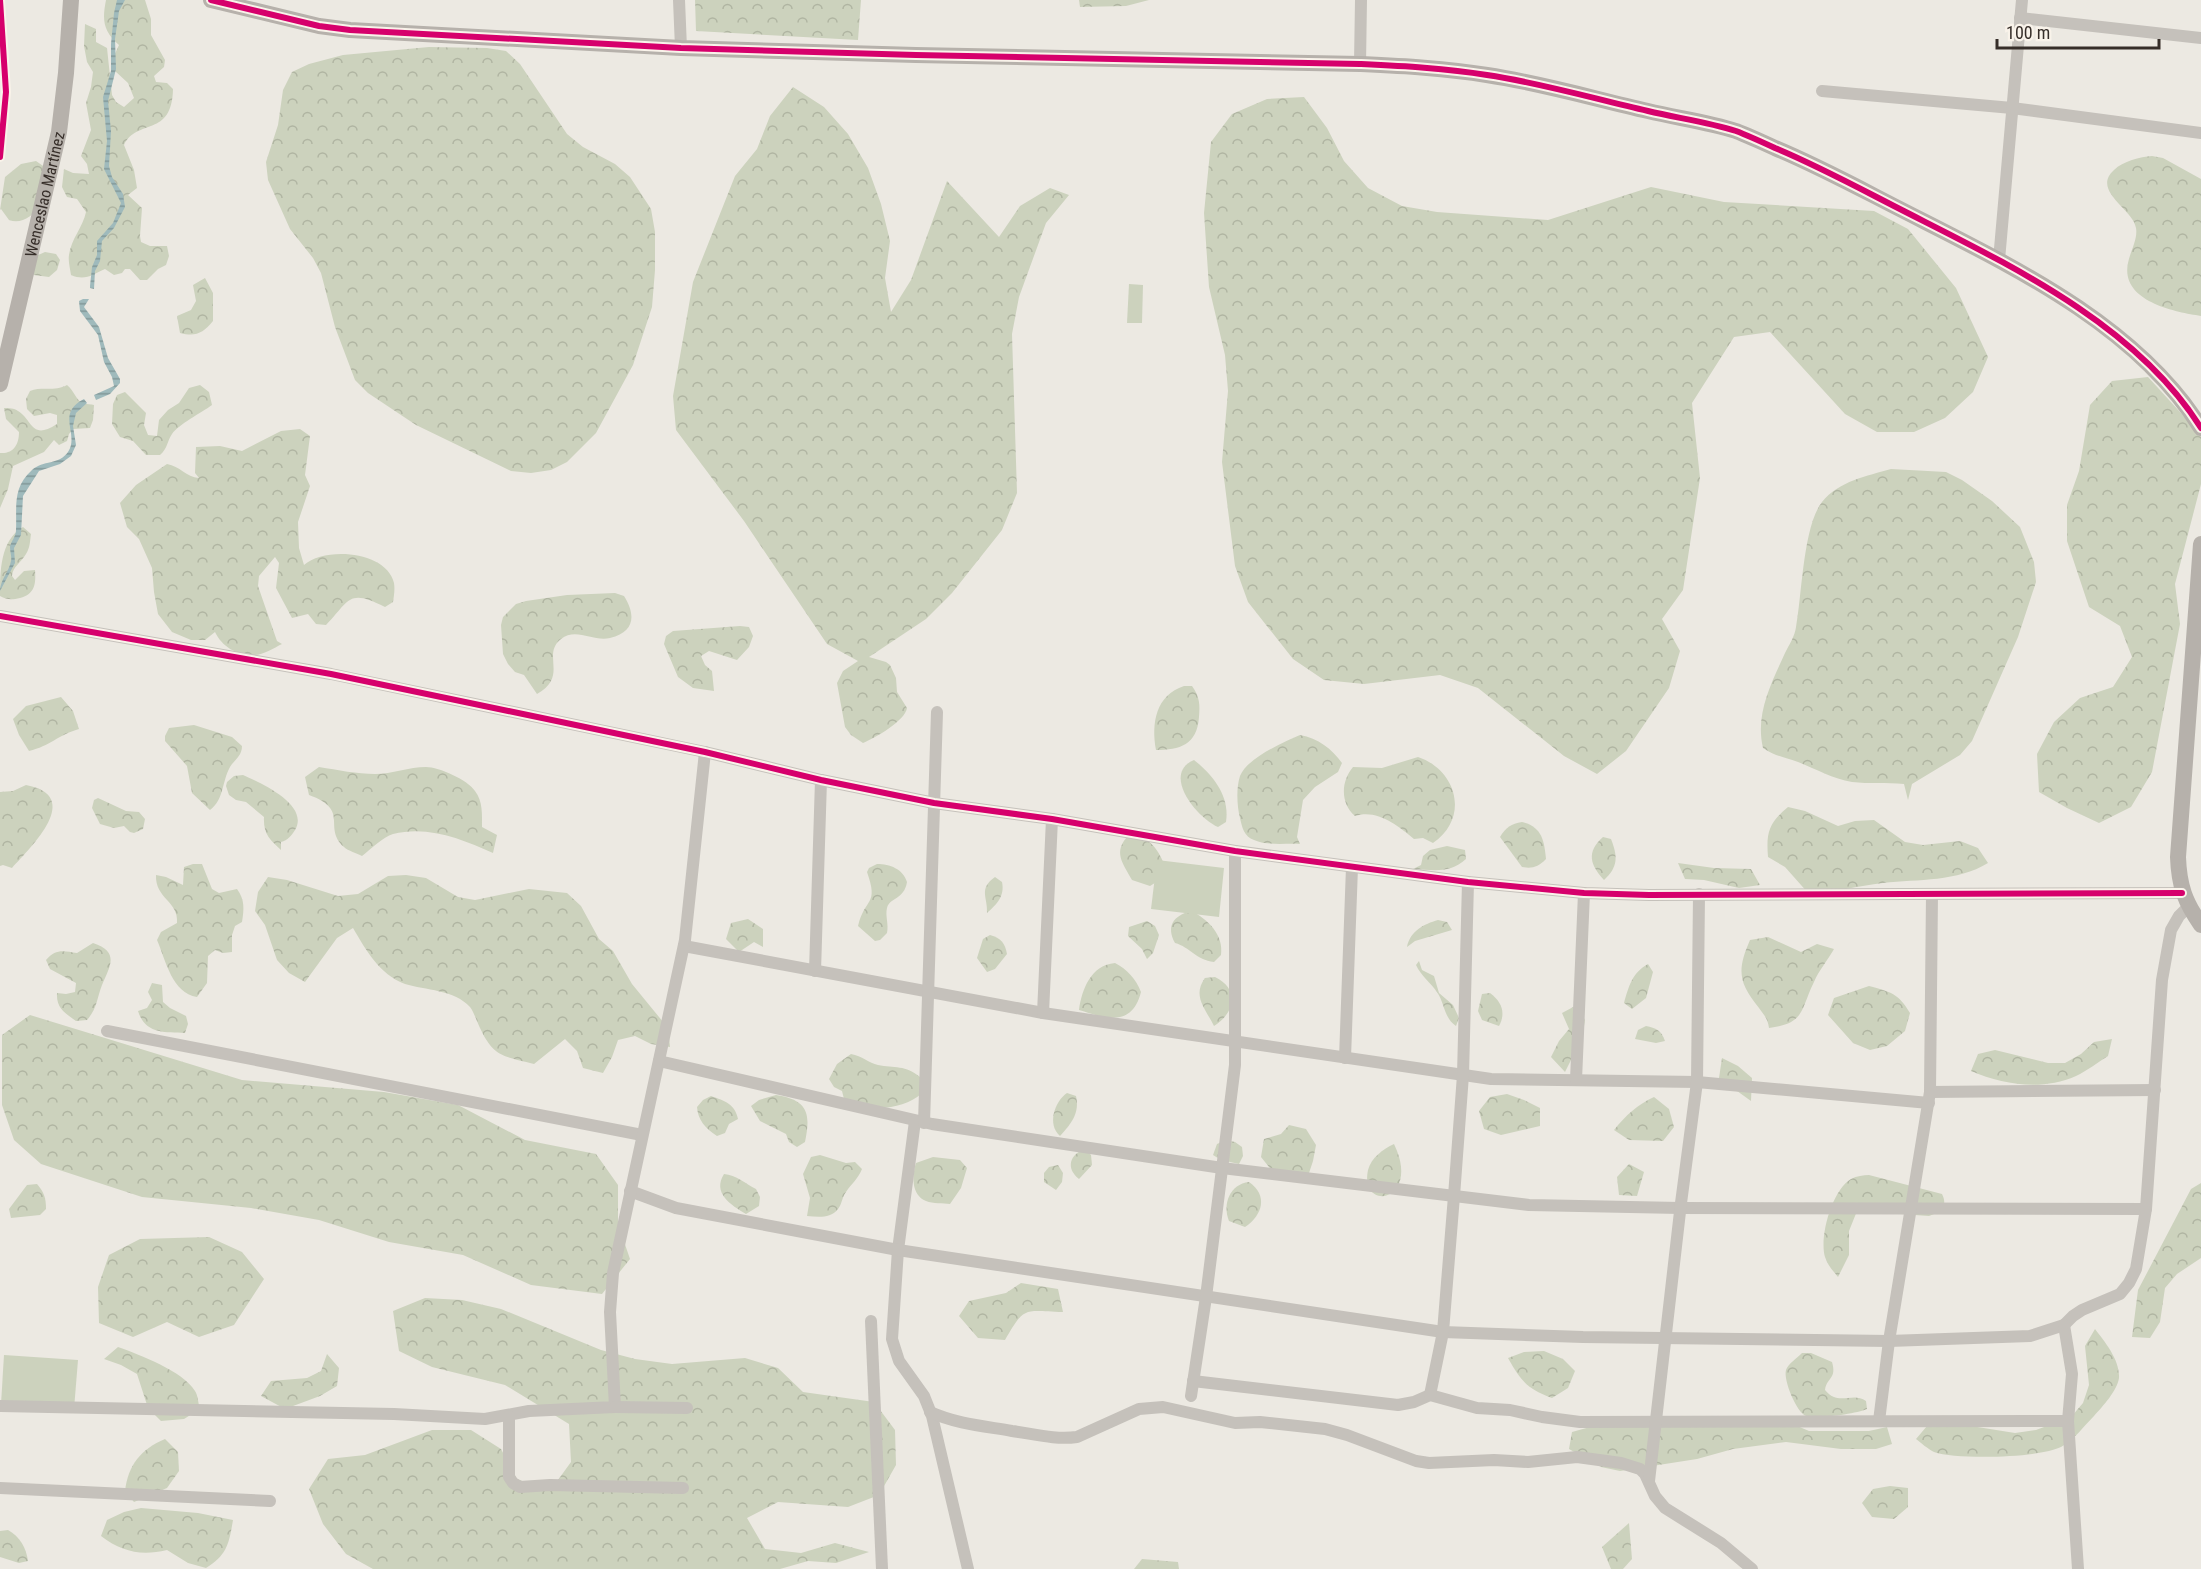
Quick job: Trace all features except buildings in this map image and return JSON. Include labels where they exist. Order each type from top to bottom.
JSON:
[{"type":"street","points":[[70,7],[81,0]]},
{"type":"street","points":[[211,0],[319,26],[350,30],[681,48],[1359,64],[1428,68],[1536,84],[1736,131],[1816,165],[1999,260],[2083,311],[2142,358],[2174,389],[2201,428]]},
{"type":"street","points":[[679,0],[681,48]]},
{"type":"street","points":[[1359,64],[1361,0]]},
{"type":"street","points":[[1999,260],[2022,0]]},
{"type":"street","name":"Wenceslao Martínez","points":[[0,384],[56,148],[66,73],[70,7]]},
{"type":"street","points":[[2020,18],[2201,38]]},
{"type":"street","points":[[1822,91],[2012,108],[2201,133]]},
{"type":"street","points":[[2201,544],[2178,857],[2179,877],[2186,899],[2201,925]]},
{"type":"street","points":[[0,616],[324,673],[705,752],[821,780],[934,803],[1052,819],[1235,851],[1352,867],[1468,882],[1584,893],[1932,894],[2186,899]]},
{"type":"street","points":[[936,712],[928,992],[919,1122],[898,1250],[892,1339],[899,1361],[924,1396],[938,1436],[968,1569]]},
{"type":"street","points":[[615,1407],[610,1312],[612,1273],[684,946],[705,752]]},
{"type":"street","points":[[815,971],[821,780]]},
{"type":"street","points":[[1043,1013],[1052,819]]},
{"type":"street","points":[[1191,1395],[1236,1065],[1235,851]]},
{"type":"street","points":[[1345,1058],[1352,867]]},
{"type":"street","points":[[1430,1395],[1443,1332],[1463,1075],[1468,882]]},
{"type":"street","points":[[1576,1080],[1584,893]]},
{"type":"street","points":[[1649,1481],[1680,1208],[1697,1082],[1699,894]]},
{"type":"street","points":[[1879,1421],[1889,1341],[1929,1098],[1932,894]]},
{"type":"street","points":[[630,1191],[676,1208],[898,1250],[1443,1332],[1583,1337],[1889,1341],[2016,1338],[2046,1333],[2064,1325],[2082,1310],[2120,1294],[2136,1269],[2146,1209],[2162,980],[2171,930],[2186,899]]},
{"type":"street","points":[[684,946],[1043,1013],[1491,1079],[1697,1082],[1929,1098],[2155,1090]]},
{"type":"street","points":[[106,1031],[642,1135]]},
{"type":"street","points":[[659,1061],[919,1122],[1222,1168],[1529,1204],[1680,1208],[2146,1209]]},
{"type":"street","points":[[872,1321],[882,1569]]},
{"type":"street","points":[[2064,1325],[2072,1374],[2068,1421],[2078,1569]]},
{"type":"street","points":[[1193,1381],[1398,1405],[1414,1402],[1430,1395],[1477,1407],[1580,1422],[2068,1421]]},
{"type":"street","points":[[0,1406],[394,1414],[485,1419],[529,1411],[615,1407],[687,1408]]},
{"type":"street","points":[[930,1412],[961,1424],[1050,1438],[1067,1438],[1077,1437],[1139,1409],[1162,1407],[1235,1423],[1260,1422],[1325,1429],[1423,1462],[1494,1460],[1528,1462],[1577,1457],[1621,1463],[1640,1469],[1649,1481],[1655,1496],[1665,1508],[1721,1543],[1752,1569]]},
{"type":"street","points":[[509,1416],[509,1477],[520,1487],[550,1485],[682,1488]]},
{"type":"street","points":[[0,1488],[270,1501]]},
{"type":"green space","points":[[106,0],[145,0],[151,19],[151,35],[165,60],[164,67],[154,76],[156,82],[167,83],[173,89],[167,115],[137,132],[124,145],[134,170],[137,188],[128,195],[142,208],[141,242],[150,246],[167,246],[169,256],[166,265],[158,269],[147,280],[140,280],[130,269],[114,275],[105,269],[88,276],[76,277],[71,275],[69,265],[70,249],[86,212],[77,199],[67,197],[62,187],[64,169],[73,173],[89,174],[87,164],[81,156],[91,130],[86,103],[93,72],[87,62],[84,46],[85,24],[96,29],[96,42],[107,48],[112,95],[116,102],[124,107],[134,98],[128,83],[115,71],[113,58],[119,45],[105,25]]},
{"type":"green space","points":[[695,0],[861,0],[858,40],[696,31]]},
{"type":"green space","points":[[1079,0],[1149,0],[1126,6],[1080,7]]},
{"type":"green space","points":[[429,47],[487,48],[506,51],[520,64],[567,134],[583,147],[615,164],[630,177],[651,209],[655,232],[652,307],[633,365],[596,433],[567,462],[551,470],[531,473],[511,471],[416,425],[368,393],[355,380],[335,327],[321,273],[313,258],[290,229],[268,180],[266,162],[278,125],[283,90],[292,72],[309,64],[343,55]]},
{"type":"green space","points":[[793,87],[824,107],[848,134],[868,168],[881,204],[890,241],[885,278],[891,312],[911,280],[947,181],[999,237],[1020,206],[1050,188],[1069,195],[1046,223],[1019,297],[1012,334],[1017,493],[1002,530],[952,593],[926,619],[869,657],[890,665],[896,678],[897,692],[907,708],[895,723],[863,743],[851,735],[845,727],[837,683],[843,671],[858,661],[827,644],[744,521],[676,430],[673,396],[693,282],[735,176],[757,149],[770,116]]},
{"type":"green space","points":[[1304,97],[1327,128],[1344,161],[1368,188],[1402,206],[1437,212],[1548,220],[1651,187],[1724,202],[1874,211],[1908,229],[1956,288],[1988,357],[1973,392],[1945,418],[1914,432],[1877,432],[1845,414],[1770,332],[1734,337],[1692,403],[1700,478],[1683,590],[1662,619],[1680,651],[1669,688],[1626,751],[1597,774],[1564,756],[1478,688],[1440,675],[1364,684],[1324,680],[1293,659],[1248,602],[1235,566],[1222,462],[1228,391],[1225,355],[1209,287],[1204,213],[1211,142],[1232,114],[1267,99]]},
{"type":"green space","points":[[2152,156],[2163,158],[2201,179],[2201,316],[2151,302],[2132,287],[2128,276],[2128,263],[2135,241],[2136,228],[2128,214],[2110,193],[2107,185],[2108,178],[2122,164],[2137,158]]},
{"type":"green space","points":[[36,161],[49,170],[42,206],[23,220],[9,220],[0,210],[5,177],[21,164]]},
{"type":"green space","points":[[45,252],[56,254],[60,260],[57,270],[49,277],[34,275],[32,271],[36,256]]},
{"type":"green space","points":[[205,278],[213,293],[213,321],[199,333],[180,333],[177,316],[191,310],[196,301],[193,285]]},
{"type":"green space","points":[[1129,284],[1143,285],[1142,323],[1127,323]]},
{"type":"green space","points":[[2148,377],[2201,435],[2201,484],[2175,584],[2180,624],[2152,772],[2131,807],[2099,823],[2039,792],[2037,754],[2054,722],[2080,698],[2113,687],[2132,657],[2120,626],[2089,607],[2067,541],[2067,505],[2079,471],[2090,405],[2112,381]]},
{"type":"green space","points":[[67,385],[81,403],[94,405],[90,428],[73,429],[67,441],[59,445],[54,440],[44,452],[13,466],[8,489],[0,508],[0,453],[9,452],[15,447],[19,432],[6,419],[4,408],[18,411],[37,430],[48,429],[57,424],[57,415],[50,413],[34,416],[27,409],[26,399],[30,391]]},
{"type":"green space","points":[[200,385],[209,392],[212,405],[175,430],[160,455],[146,455],[133,441],[120,437],[112,424],[113,404],[117,395],[125,392],[146,413],[144,425],[148,435],[157,436],[159,420],[179,403],[189,388]]},
{"type":"green space","points":[[300,429],[310,436],[305,475],[310,486],[298,522],[299,548],[304,565],[326,555],[354,555],[368,558],[389,572],[394,583],[393,602],[385,607],[364,598],[356,598],[345,603],[326,625],[316,624],[308,614],[292,618],[276,588],[279,563],[275,557],[259,576],[258,586],[277,641],[282,644],[261,654],[249,655],[226,646],[215,632],[205,640],[191,640],[172,632],[158,614],[152,568],[139,539],[127,527],[120,503],[136,485],[167,464],[199,478],[195,473],[196,447],[220,446],[242,451],[281,431]]},
{"type":"green space","points":[[1891,469],[1946,472],[1992,501],[2020,527],[2034,562],[2036,582],[2018,637],[1972,741],[1960,755],[1912,784],[1908,800],[1904,784],[1858,783],[1838,779],[1768,751],[1763,748],[1761,735],[1766,699],[1795,630],[1807,544],[1816,513],[1829,495],[1845,484]]},
{"type":"green space","points":[[23,527],[31,534],[29,547],[12,576],[15,580],[24,571],[35,570],[35,584],[29,594],[7,599],[0,596],[3,557],[10,540]]},
{"type":"green space","points":[[615,593],[624,596],[628,603],[631,616],[629,627],[624,632],[610,638],[573,634],[561,639],[553,652],[551,680],[537,694],[524,675],[515,672],[508,664],[503,654],[501,625],[503,617],[516,604],[567,595]]},
{"type":"green space","points":[[749,627],[753,636],[749,647],[737,660],[709,651],[701,656],[705,665],[712,671],[714,691],[693,688],[678,677],[664,644],[666,636],[673,631]]},
{"type":"green space","points":[[1184,686],[1192,686],[1199,701],[1198,726],[1195,734],[1191,740],[1180,747],[1156,750],[1154,730],[1158,711],[1167,696]]},
{"type":"green space","points":[[61,697],[73,711],[79,729],[29,751],[13,719],[26,706]]},
{"type":"green space","points":[[194,725],[232,737],[242,746],[240,755],[227,772],[218,801],[210,810],[192,793],[187,766],[165,741],[169,728]]},
{"type":"green space","points":[[1300,735],[1319,741],[1334,753],[1342,763],[1338,772],[1315,787],[1303,800],[1297,837],[1300,844],[1265,843],[1251,839],[1244,831],[1239,813],[1237,791],[1240,776],[1244,769],[1258,757]]},
{"type":"green space","points":[[1418,757],[1431,763],[1442,772],[1450,783],[1454,796],[1455,808],[1452,821],[1445,833],[1433,843],[1423,838],[1414,839],[1394,824],[1379,817],[1363,814],[1355,816],[1350,811],[1345,798],[1344,785],[1353,767],[1382,768]]},
{"type":"green space","points":[[1194,760],[1214,779],[1223,795],[1227,812],[1226,822],[1218,827],[1192,806],[1182,785],[1181,775],[1185,767]]},
{"type":"green space","points":[[319,767],[375,774],[426,767],[453,775],[471,787],[478,795],[482,808],[482,827],[497,835],[493,853],[457,838],[419,831],[393,834],[381,840],[362,856],[348,850],[338,840],[333,813],[329,807],[309,795],[305,777]]},
{"type":"green space","points":[[243,775],[271,789],[290,804],[296,812],[298,821],[295,830],[289,838],[281,842],[281,850],[268,836],[264,817],[246,802],[236,800],[229,795],[227,782],[234,776]]},
{"type":"green space","points":[[26,785],[43,791],[51,800],[52,810],[41,835],[12,868],[0,866],[0,792],[13,791]]},
{"type":"green space","points":[[98,798],[126,811],[139,812],[145,819],[143,829],[134,833],[124,826],[114,828],[100,824],[92,808],[94,800]]},
{"type":"green space","points":[[1788,807],[1805,811],[1838,826],[1855,821],[1874,820],[1905,842],[1923,845],[1960,841],[1978,848],[1988,863],[1951,877],[1883,883],[1809,894],[1785,867],[1768,857],[1770,829]]},
{"type":"green space","points":[[1522,822],[1534,827],[1543,840],[1546,859],[1535,867],[1522,867],[1500,837],[1509,826]]},
{"type":"green space","points":[[1129,835],[1141,837],[1151,843],[1164,864],[1158,881],[1150,886],[1132,880],[1123,863],[1121,847]]},
{"type":"green space","points":[[1603,837],[1611,839],[1616,856],[1612,871],[1604,880],[1593,864],[1592,858],[1594,848]]},
{"type":"green space","points":[[1447,846],[1465,850],[1466,859],[1447,869],[1413,869],[1421,865],[1423,856],[1430,850]]},
{"type":"green space","points":[[1157,860],[1224,868],[1219,917],[1151,909]]},
{"type":"green space","points":[[1678,863],[1714,868],[1751,869],[1760,885],[1739,888],[1704,880],[1685,879]]},
{"type":"green space","points":[[202,864],[212,889],[219,893],[237,889],[243,901],[242,922],[235,926],[232,935],[232,952],[223,953],[215,950],[208,956],[207,983],[197,997],[188,994],[176,983],[157,940],[161,932],[177,923],[177,916],[159,890],[156,875],[183,885],[184,867]]},
{"type":"green space","points":[[877,864],[895,868],[907,882],[903,892],[887,908],[887,933],[880,940],[875,941],[858,926],[870,901],[872,891],[867,872],[869,868]]},
{"type":"green space","points":[[406,875],[426,878],[458,897],[475,900],[529,889],[567,893],[581,906],[599,939],[613,951],[632,984],[668,1028],[670,1047],[651,1044],[635,1036],[618,1040],[603,1073],[583,1068],[577,1051],[565,1039],[534,1064],[507,1057],[490,1045],[470,1007],[464,1001],[439,991],[396,980],[374,960],[353,928],[337,938],[305,982],[289,973],[277,960],[265,925],[255,911],[258,892],[268,877],[287,880],[338,896],[358,894],[388,876]]},
{"type":"green space","points":[[995,877],[1002,882],[1001,896],[987,913],[985,889]]},
{"type":"green space","points":[[1191,911],[1209,923],[1217,934],[1221,955],[1214,962],[1202,959],[1175,943],[1172,937],[1173,922]]},
{"type":"green space","points":[[748,919],[763,929],[763,947],[754,942],[739,952],[726,939],[731,923]]},
{"type":"green space","points":[[1438,920],[1447,922],[1452,930],[1415,941],[1407,947],[1414,932]]},
{"type":"green space","points":[[1147,921],[1155,926],[1159,935],[1153,953],[1147,959],[1142,949],[1128,936],[1129,927]]},
{"type":"green space","points":[[990,935],[1002,942],[1007,954],[995,969],[987,972],[977,958],[983,939]]},
{"type":"green space","points":[[1768,937],[1801,952],[1817,944],[1834,949],[1816,978],[1796,1019],[1781,1026],[1769,1028],[1768,1022],[1747,991],[1742,976],[1743,960],[1750,940]]},
{"type":"green space","points":[[93,943],[110,955],[110,966],[93,1012],[87,1020],[76,1021],[60,1006],[57,993],[75,992],[76,983],[50,969],[46,960],[57,952],[77,953]]},
{"type":"green space","points":[[1419,961],[1422,970],[1434,976],[1439,993],[1453,1005],[1459,1018],[1456,1026],[1449,1019],[1437,992],[1418,969],[1416,965]]},
{"type":"green space","points":[[1115,963],[1131,975],[1141,992],[1131,1011],[1116,1018],[1098,1016],[1079,1010],[1089,979],[1100,968]]},
{"type":"green space","points":[[1648,964],[1653,972],[1646,998],[1632,1009],[1624,1003],[1628,991],[1632,980]]},
{"type":"green space","points":[[1215,977],[1228,988],[1232,1001],[1227,1015],[1214,1026],[1201,1002],[1200,991],[1205,978]]},
{"type":"green space","points":[[152,983],[162,985],[163,1002],[186,1016],[188,1024],[185,1033],[156,1030],[150,1028],[141,1019],[138,1011],[147,1008],[152,1000],[148,992]]},
{"type":"green space","points":[[1869,986],[1893,994],[1902,1001],[1910,1013],[1905,1031],[1887,1046],[1870,1050],[1853,1043],[1828,1015],[1834,998]]},
{"type":"green space","points":[[1490,993],[1502,1008],[1499,1026],[1482,1020],[1478,1011],[1482,994]]},
{"type":"green space","points":[[1577,1005],[1585,1020],[1582,1038],[1565,1072],[1551,1057],[1559,1041],[1569,1029],[1562,1013]]},
{"type":"green space","points":[[30,1015],[242,1080],[384,1092],[458,1105],[525,1140],[596,1154],[618,1185],[618,1224],[630,1259],[602,1294],[531,1285],[463,1255],[389,1242],[319,1220],[251,1208],[142,1197],[41,1164],[14,1140],[2,1105],[2,1035]]},
{"type":"green space","points":[[1646,1026],[1658,1030],[1665,1041],[1656,1043],[1635,1039],[1638,1030]]},
{"type":"green space","points":[[2112,1039],[2108,1056],[2080,1074],[2050,1084],[2010,1083],[1971,1071],[1978,1054],[1995,1050],[2048,1063],[2065,1063],[2081,1054],[2094,1042]]},
{"type":"green space","points":[[851,1054],[875,1064],[915,1073],[920,1077],[921,1094],[906,1103],[882,1108],[869,1107],[844,1099],[842,1091],[834,1087],[829,1079],[837,1064]]},
{"type":"green space","points":[[1722,1058],[1738,1066],[1752,1078],[1751,1101],[1719,1078]]},
{"type":"green space","points":[[1067,1093],[1076,1096],[1077,1108],[1071,1123],[1060,1136],[1053,1120],[1059,1102]]},
{"type":"green space","points":[[1507,1094],[1540,1108],[1540,1126],[1501,1135],[1484,1129],[1479,1111],[1490,1097]]},
{"type":"green space","points":[[776,1095],[795,1100],[805,1110],[807,1123],[805,1142],[797,1147],[789,1142],[786,1134],[760,1121],[751,1106],[759,1100]]},
{"type":"green space","points":[[711,1096],[732,1106],[738,1119],[729,1124],[725,1133],[717,1136],[703,1123],[697,1107]]},
{"type":"green space","points":[[1654,1097],[1669,1109],[1674,1127],[1663,1141],[1629,1140],[1614,1130],[1632,1111]]},
{"type":"green space","points":[[1289,1125],[1306,1129],[1316,1145],[1307,1179],[1273,1172],[1261,1157],[1264,1139],[1281,1134]]},
{"type":"green space","points":[[1226,1140],[1242,1147],[1243,1156],[1239,1164],[1221,1160],[1213,1155],[1217,1144]]},
{"type":"green space","points":[[1394,1144],[1401,1164],[1400,1179],[1396,1189],[1388,1195],[1380,1196],[1372,1192],[1368,1184],[1368,1170],[1378,1154]]},
{"type":"green space","points":[[1085,1149],[1091,1155],[1092,1165],[1079,1179],[1072,1170],[1071,1162],[1076,1154]]},
{"type":"green space","points":[[820,1155],[846,1163],[855,1162],[862,1169],[835,1212],[824,1217],[807,1216],[810,1198],[803,1174],[811,1157]]},
{"type":"green space","points":[[933,1157],[960,1160],[967,1168],[961,1188],[950,1204],[926,1201],[915,1190],[913,1179],[916,1163]]},
{"type":"green space","points":[[1629,1164],[1644,1172],[1637,1196],[1619,1195],[1617,1177]]},
{"type":"green space","points":[[1058,1165],[1063,1173],[1062,1182],[1056,1190],[1044,1182],[1044,1173],[1049,1167]]},
{"type":"green space","points":[[724,1174],[737,1178],[756,1189],[760,1197],[759,1206],[746,1214],[729,1202],[720,1187]]},
{"type":"green space","points":[[1869,1175],[1942,1194],[1944,1207],[1942,1211],[1929,1216],[1857,1211],[1849,1231],[1849,1255],[1838,1277],[1825,1257],[1824,1238],[1829,1215],[1844,1185],[1853,1178]]},
{"type":"green space","points":[[1249,1182],[1259,1193],[1261,1205],[1256,1217],[1245,1227],[1229,1221],[1226,1208],[1232,1191]]},
{"type":"green space","points":[[2201,1183],[2201,1258],[2177,1274],[2165,1288],[2160,1322],[2150,1338],[2132,1337],[2138,1290],[2191,1189]]},
{"type":"green space","points":[[37,1184],[44,1195],[46,1209],[40,1215],[11,1218],[9,1209],[27,1185]]},
{"type":"green space","points":[[209,1237],[242,1252],[264,1279],[234,1325],[199,1337],[167,1322],[133,1337],[99,1323],[98,1287],[109,1255],[140,1239]]},
{"type":"green space","points":[[1021,1283],[1058,1289],[1063,1312],[1027,1312],[1017,1321],[1005,1340],[978,1338],[959,1316],[969,1301],[1006,1293]]},
{"type":"green space","points":[[425,1298],[462,1300],[501,1309],[601,1350],[635,1359],[672,1364],[745,1358],[778,1368],[803,1392],[874,1402],[895,1430],[896,1465],[879,1495],[848,1507],[778,1502],[747,1518],[765,1549],[801,1553],[835,1543],[869,1552],[836,1563],[808,1561],[780,1569],[373,1569],[346,1554],[323,1524],[309,1489],[328,1459],[365,1455],[432,1430],[471,1430],[501,1449],[517,1479],[550,1491],[571,1462],[569,1424],[505,1385],[432,1367],[399,1351],[393,1311]]},
{"type":"green space","points":[[2095,1329],[2107,1345],[2117,1365],[2118,1383],[2098,1412],[2066,1444],[2035,1454],[1978,1457],[1934,1452],[1916,1439],[1927,1426],[1946,1422],[2015,1433],[2036,1430],[2071,1417],[2083,1403],[2089,1385],[2085,1346]]},
{"type":"green space","points":[[118,1347],[160,1364],[181,1377],[196,1393],[200,1409],[184,1419],[161,1421],[148,1408],[137,1374],[104,1359]]},
{"type":"green space","points":[[1544,1351],[1563,1359],[1575,1371],[1568,1388],[1552,1398],[1536,1391],[1526,1383],[1508,1358],[1524,1352]]},
{"type":"green space","points":[[1802,1353],[1811,1353],[1832,1362],[1833,1375],[1825,1390],[1830,1395],[1840,1398],[1861,1398],[1866,1401],[1867,1409],[1828,1416],[1812,1417],[1802,1414],[1792,1396],[1786,1370]]},
{"type":"green space","points":[[327,1354],[339,1368],[337,1386],[320,1396],[285,1409],[261,1396],[271,1381],[307,1378],[321,1371]]},
{"type":"green space","points":[[4,1355],[78,1360],[74,1409],[1,1404]]},
{"type":"green space","points":[[1776,1417],[1809,1431],[1869,1431],[1887,1427],[1892,1444],[1876,1449],[1841,1449],[1786,1442],[1733,1449],[1697,1459],[1620,1471],[1601,1467],[1569,1449],[1572,1432],[1590,1427]]},
{"type":"green space","points":[[165,1439],[178,1452],[179,1471],[167,1488],[134,1502],[125,1491],[129,1473],[143,1453]]},
{"type":"green space","points":[[1890,1486],[1908,1488],[1908,1507],[1894,1519],[1872,1517],[1862,1503],[1873,1489]]},
{"type":"green space","points":[[141,1508],[198,1513],[233,1520],[226,1548],[219,1558],[206,1568],[188,1563],[167,1550],[149,1553],[132,1551],[117,1546],[101,1536],[107,1520],[124,1512]]},
{"type":"green space","points":[[1629,1523],[1632,1559],[1623,1569],[1611,1569],[1602,1547]]},
{"type":"green space","points":[[8,1530],[22,1543],[28,1561],[19,1563],[0,1557],[0,1531]]},
{"type":"green space","points":[[1142,1559],[1178,1562],[1179,1569],[1134,1569]]},
{"type":"water","points":[[117,0],[125,0],[119,11],[115,39],[116,69],[108,101],[111,131],[109,166],[112,177],[123,194],[125,207],[114,228],[102,241],[100,261],[95,271],[94,289],[90,286],[92,267],[97,255],[97,241],[113,223],[121,203],[104,169],[107,141],[103,97],[111,71],[111,44]]},
{"type":"water","points":[[89,299],[84,307],[99,327],[108,358],[120,379],[120,383],[110,394],[96,400],[94,395],[114,386],[104,362],[98,335],[80,311],[79,301]]},
{"type":"water","points":[[84,399],[87,403],[76,413],[73,426],[76,445],[71,456],[60,464],[39,471],[23,496],[21,535],[14,548],[15,563],[0,591],[1,583],[11,561],[10,547],[16,532],[17,498],[21,484],[36,467],[60,459],[68,452],[71,445],[69,418],[71,411]]},
{"type":"cycle path","points":[[0,0],[6,92],[0,157]]},
{"type":"cycle path","points":[[211,0],[319,26],[350,30],[681,48],[1360,64],[1455,71],[1527,82],[1736,131],[1820,169],[1979,249],[2063,298],[2103,326],[2140,356],[2173,390],[2201,428]]},
{"type":"cycle path","points":[[0,616],[331,674],[705,752],[821,780],[934,803],[1052,819],[1235,851],[1468,882],[1584,893],[1649,895],[2182,893]]}]
